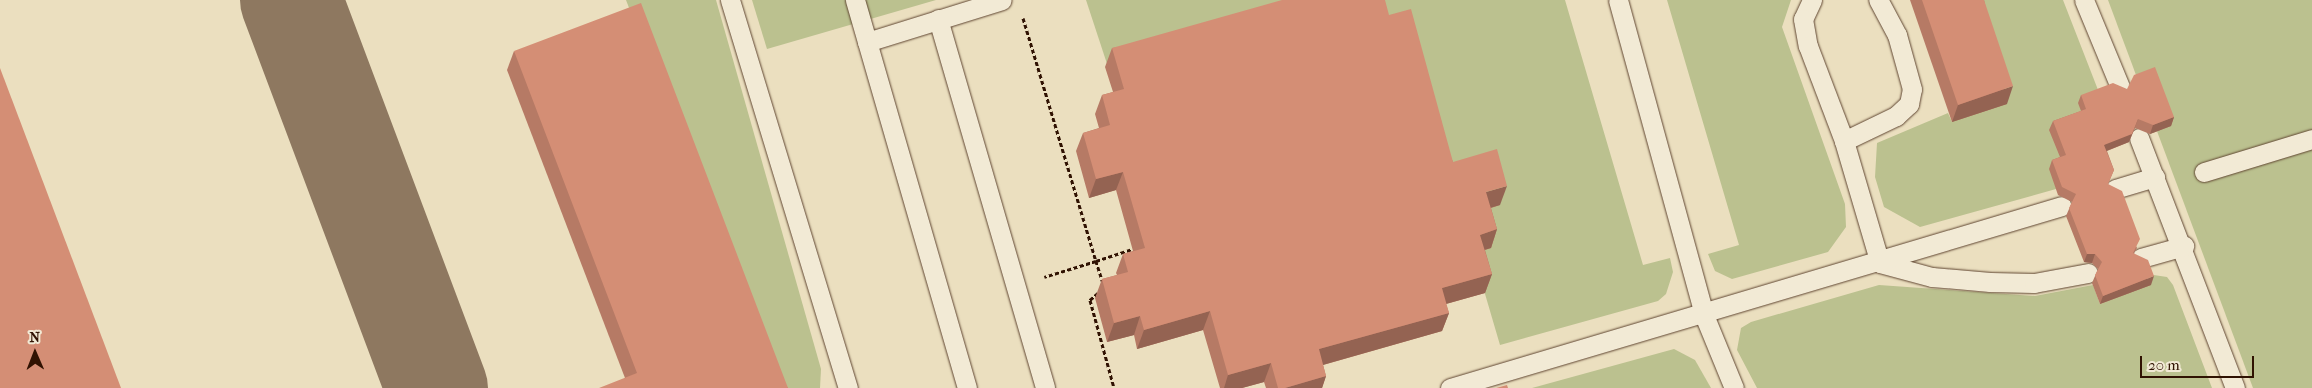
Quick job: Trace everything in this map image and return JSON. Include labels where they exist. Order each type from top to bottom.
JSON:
[{"type":"lane","points":[[730,0],[848,388]]},
{"type":"lane","points":[[855,0],[967,388]]},
{"type":"lane","points":[[867,42],[1002,0]]},
{"type":"lane","points":[[1618,0],[1704,315],[1734,388]]},
{"type":"lane","points":[[1812,0],[1803,19],[1806,39],[1844,141],[1880,263]]},
{"type":"lane","points":[[1844,141],[1896,116],[1908,104],[1912,89],[1897,34],[1878,0]]},
{"type":"lane","points":[[2084,0],[2120,87]]},
{"type":"lane","points":[[938,19],[1045,388]]},
{"type":"lane","points":[[2139,138],[2184,246],[2235,388]]},
{"type":"lane","points":[[2204,172],[2312,139]]},
{"type":"lane","points":[[2115,189],[2155,177]]},
{"type":"lane","points":[[1450,388],[1880,263],[1941,239],[2062,206]]},
{"type":"lane","points":[[2141,258],[2184,246]]},
{"type":"lane","points":[[1880,263],[1932,277],[1990,282],[2034,283],[2088,273]]},
{"type":"path","points":[[1020,9],[1105,287],[1090,300],[1114,388]]},
{"type":"path","points":[[1014,285],[1143,246]]},
{"type":"green space","points":[[626,0],[716,0],[821,369],[820,388],[775,388]]},
{"type":"green space","points":[[752,0],[936,0],[767,49]]},
{"type":"green space","points":[[1086,0],[1360,0],[1111,76]]},
{"type":"green space","points":[[1370,0],[1565,0],[1643,265],[1670,258],[1673,272],[1666,294],[1658,301],[1500,345],[1473,253],[1319,221]]},
{"type":"green space","points":[[1667,0],[1791,0],[1782,27],[1845,204],[1846,227],[1828,252],[1732,279],[1715,271],[1708,254],[1739,245]]},
{"type":"green space","points":[[1972,0],[2063,0],[2100,95],[2083,118],[2056,189],[1920,227],[1884,207],[1875,177],[1877,143],[1948,113],[1952,122]]},
{"type":"green space","points":[[2108,0],[2312,0],[2312,388],[2253,388]]},
{"type":"green space","points":[[2147,274],[2167,277],[2173,285],[2212,388],[1757,388],[1737,350],[1741,328],[1751,322],[1879,285],[2035,296],[2093,285],[2100,304],[2151,284]]},
{"type":"green space","points":[[1674,349],[1695,360],[1711,388],[1532,388]]},
{"type":"building","points":[[1282,0],[1385,0],[1389,15],[1411,9],[1453,162],[1497,149],[1507,186],[1486,192],[1497,229],[1480,235],[1492,274],[1442,288],[1449,313],[1319,349],[1326,376],[1285,388],[1278,388],[1271,363],[1228,375],[1210,311],[1144,330],[1140,316],[1114,323],[1102,279],[1128,272],[1123,254],[1145,248],[1123,172],[1096,179],[1083,133],[1110,125],[1102,95],[1124,89],[1112,48]]},
{"type":"building","points":[[1922,0],[1984,0],[2013,86],[1958,105]]},
{"type":"building","points":[[641,3],[788,388],[599,388],[637,373],[514,51]]},
{"type":"building","points":[[2155,67],[2174,117],[2153,125],[2138,119],[2132,134],[2104,145],[2114,170],[2108,184],[2122,191],[2140,239],[2133,253],[2148,260],[2154,276],[2103,296],[2095,275],[2102,262],[2095,254],[2087,254],[2069,208],[2076,194],[2062,187],[2052,160],[2066,155],[2053,121],[2086,109],[2081,95],[2113,83],[2127,89],[2134,75]]},
{"type":"building","points":[[0,68],[121,388],[0,388]]},
{"type":"building","points":[[1507,385],[1508,388],[1496,388]]},
{"type":"taxiway","points":[[291,0],[437,388]]}]
